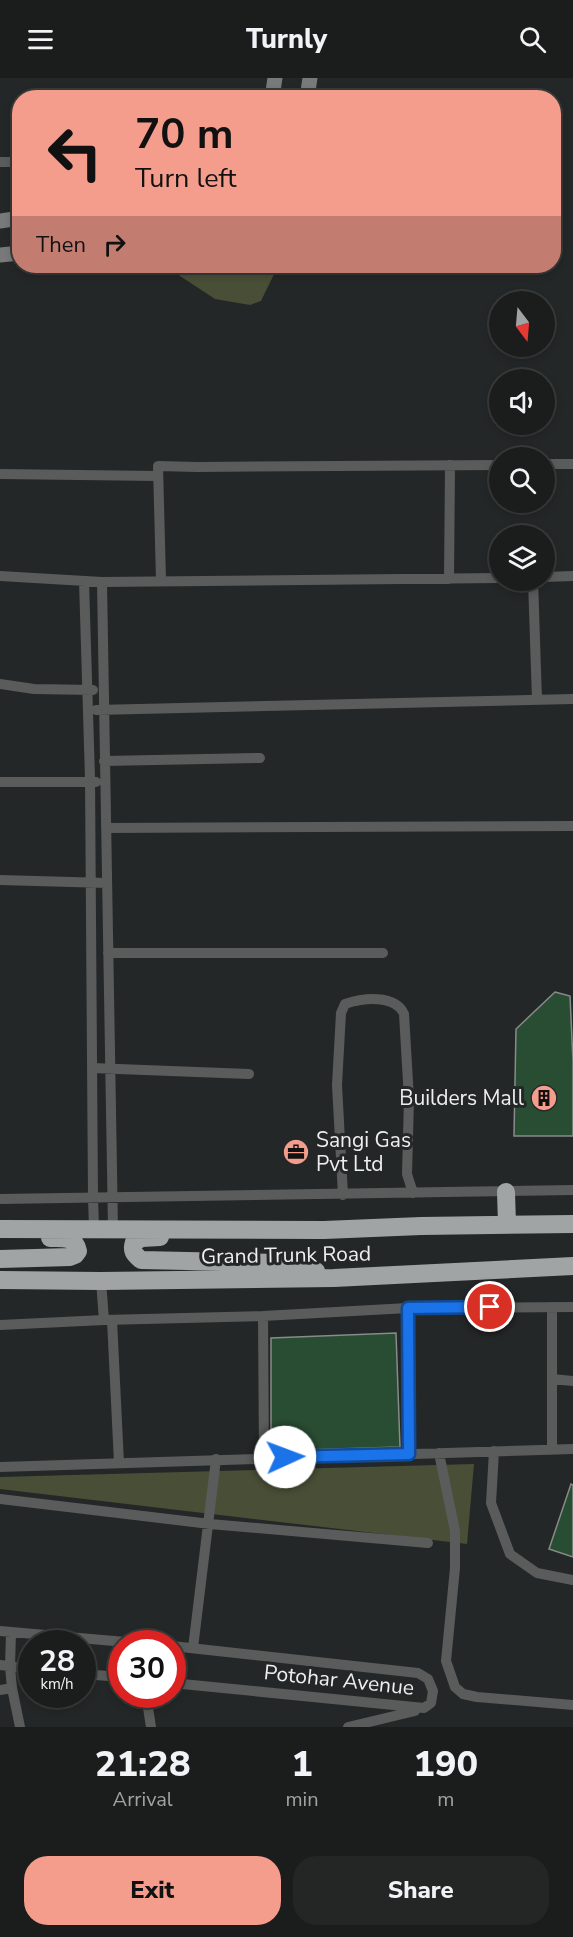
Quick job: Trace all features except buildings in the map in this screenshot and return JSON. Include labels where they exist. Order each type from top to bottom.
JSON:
[{"type":"highway","points":[[506,1192],[507,1224]]},
{"type":"highway","name":"Grand Trunk Road","points":[[0,1229],[324,1230],[573,1224]]},
{"type":"highway","points":[[324,1230],[273,1239],[142,1238],[134,1242],[132,1247],[133,1253],[141,1260],[281,1263],[314,1270],[334,1278]]},
{"type":"highway","points":[[0,1239],[70,1239],[78,1251],[70,1257],[0,1259]]},
{"type":"highway","name":"Grand Trunk Road","points":[[0,1280],[334,1278],[573,1266]]},
{"type":"street","points":[[555,464],[573,464]]},
{"type":"street","points":[[449,579],[450,465]]},
{"type":"street","points":[[160,580],[158,466],[489,465]]},
{"type":"street","points":[[0,474],[158,476]]},
{"type":"street","points":[[0,576],[102,582],[489,578]]},
{"type":"street","points":[[555,577],[573,576]]},
{"type":"street","points":[[84,581],[90,782],[94,1228]]},
{"type":"street","points":[[102,582],[102,691],[114,1228]]},
{"type":"street","points":[[533,591],[537,700]]},
{"type":"street","points":[[0,684],[34,689],[102,691]]},
{"type":"street","points":[[88,709],[573,699]]},
{"type":"street","points":[[104,761],[261,758]]},
{"type":"street","points":[[0,782],[105,783]]},
{"type":"street","points":[[106,828],[573,826]]},
{"type":"street","points":[[0,880],[107,883]]},
{"type":"street","points":[[108,952],[383,953]]},
{"type":"street","points":[[343,1195],[337,1085],[341,1013],[345,1004],[356,1000],[392,1001],[401,1006],[404,1014],[410,1099],[407,1174],[413,1193]]},
{"type":"street","points":[[92,1068],[249,1074]]},
{"type":"street","points":[[0,1199],[573,1190]]},
{"type":"street","points":[[102,1281],[108,1320],[119,1463]]},
{"type":"street","points":[[552,1307],[552,1449]]},
{"type":"street","points":[[0,1325],[263,1316],[408,1308],[573,1307]]},
{"type":"street","points":[[408,1308],[409,1454]]},
{"type":"street","points":[[263,1316],[264,1458]]},
{"type":"street","points":[[552,1379],[573,1381]]},
{"type":"street","points":[[0,1467],[573,1449]]},
{"type":"street","points":[[494,1451],[491,1503],[510,1554],[537,1573],[573,1580]]},
{"type":"street","points":[[439,1453],[455,1531],[455,1568],[446,1661],[455,1687],[463,1694],[477,1697],[573,1705]]},
{"type":"street","points":[[193,1648],[210,1524],[216,1459]]},
{"type":"street","points":[[0,1499],[210,1524],[428,1543]]},
{"type":"street","points":[[20,1727],[5,1666],[6,1632],[108,1641]]},
{"type":"street","name":"Potohar Avenue","points":[[186,1647],[418,1673],[428,1679],[433,1691],[431,1703],[424,1708],[186,1684]]},
{"type":"street","points":[[0,1690],[12,1688]]},
{"type":"street","points":[[148,1708],[151,1727]]},
{"type":"street","points":[[348,1727],[424,1708]]},
{"type":"green space","points":[[173,273],[275,273],[261,301],[250,305],[215,299]]},
{"type":"green space","points":[[474,1464],[467,1544],[0,1489],[0,1477]]},
{"type":"place","name":"Builders Mall","points":[[544,1098]]},
{"type":"place","name":"Sangi Gas Pvt Ltd","points":[[296,1152]]},
{"type":"route","points":[[285,1457],[409,1454],[408,1308],[490,1307]]}]
